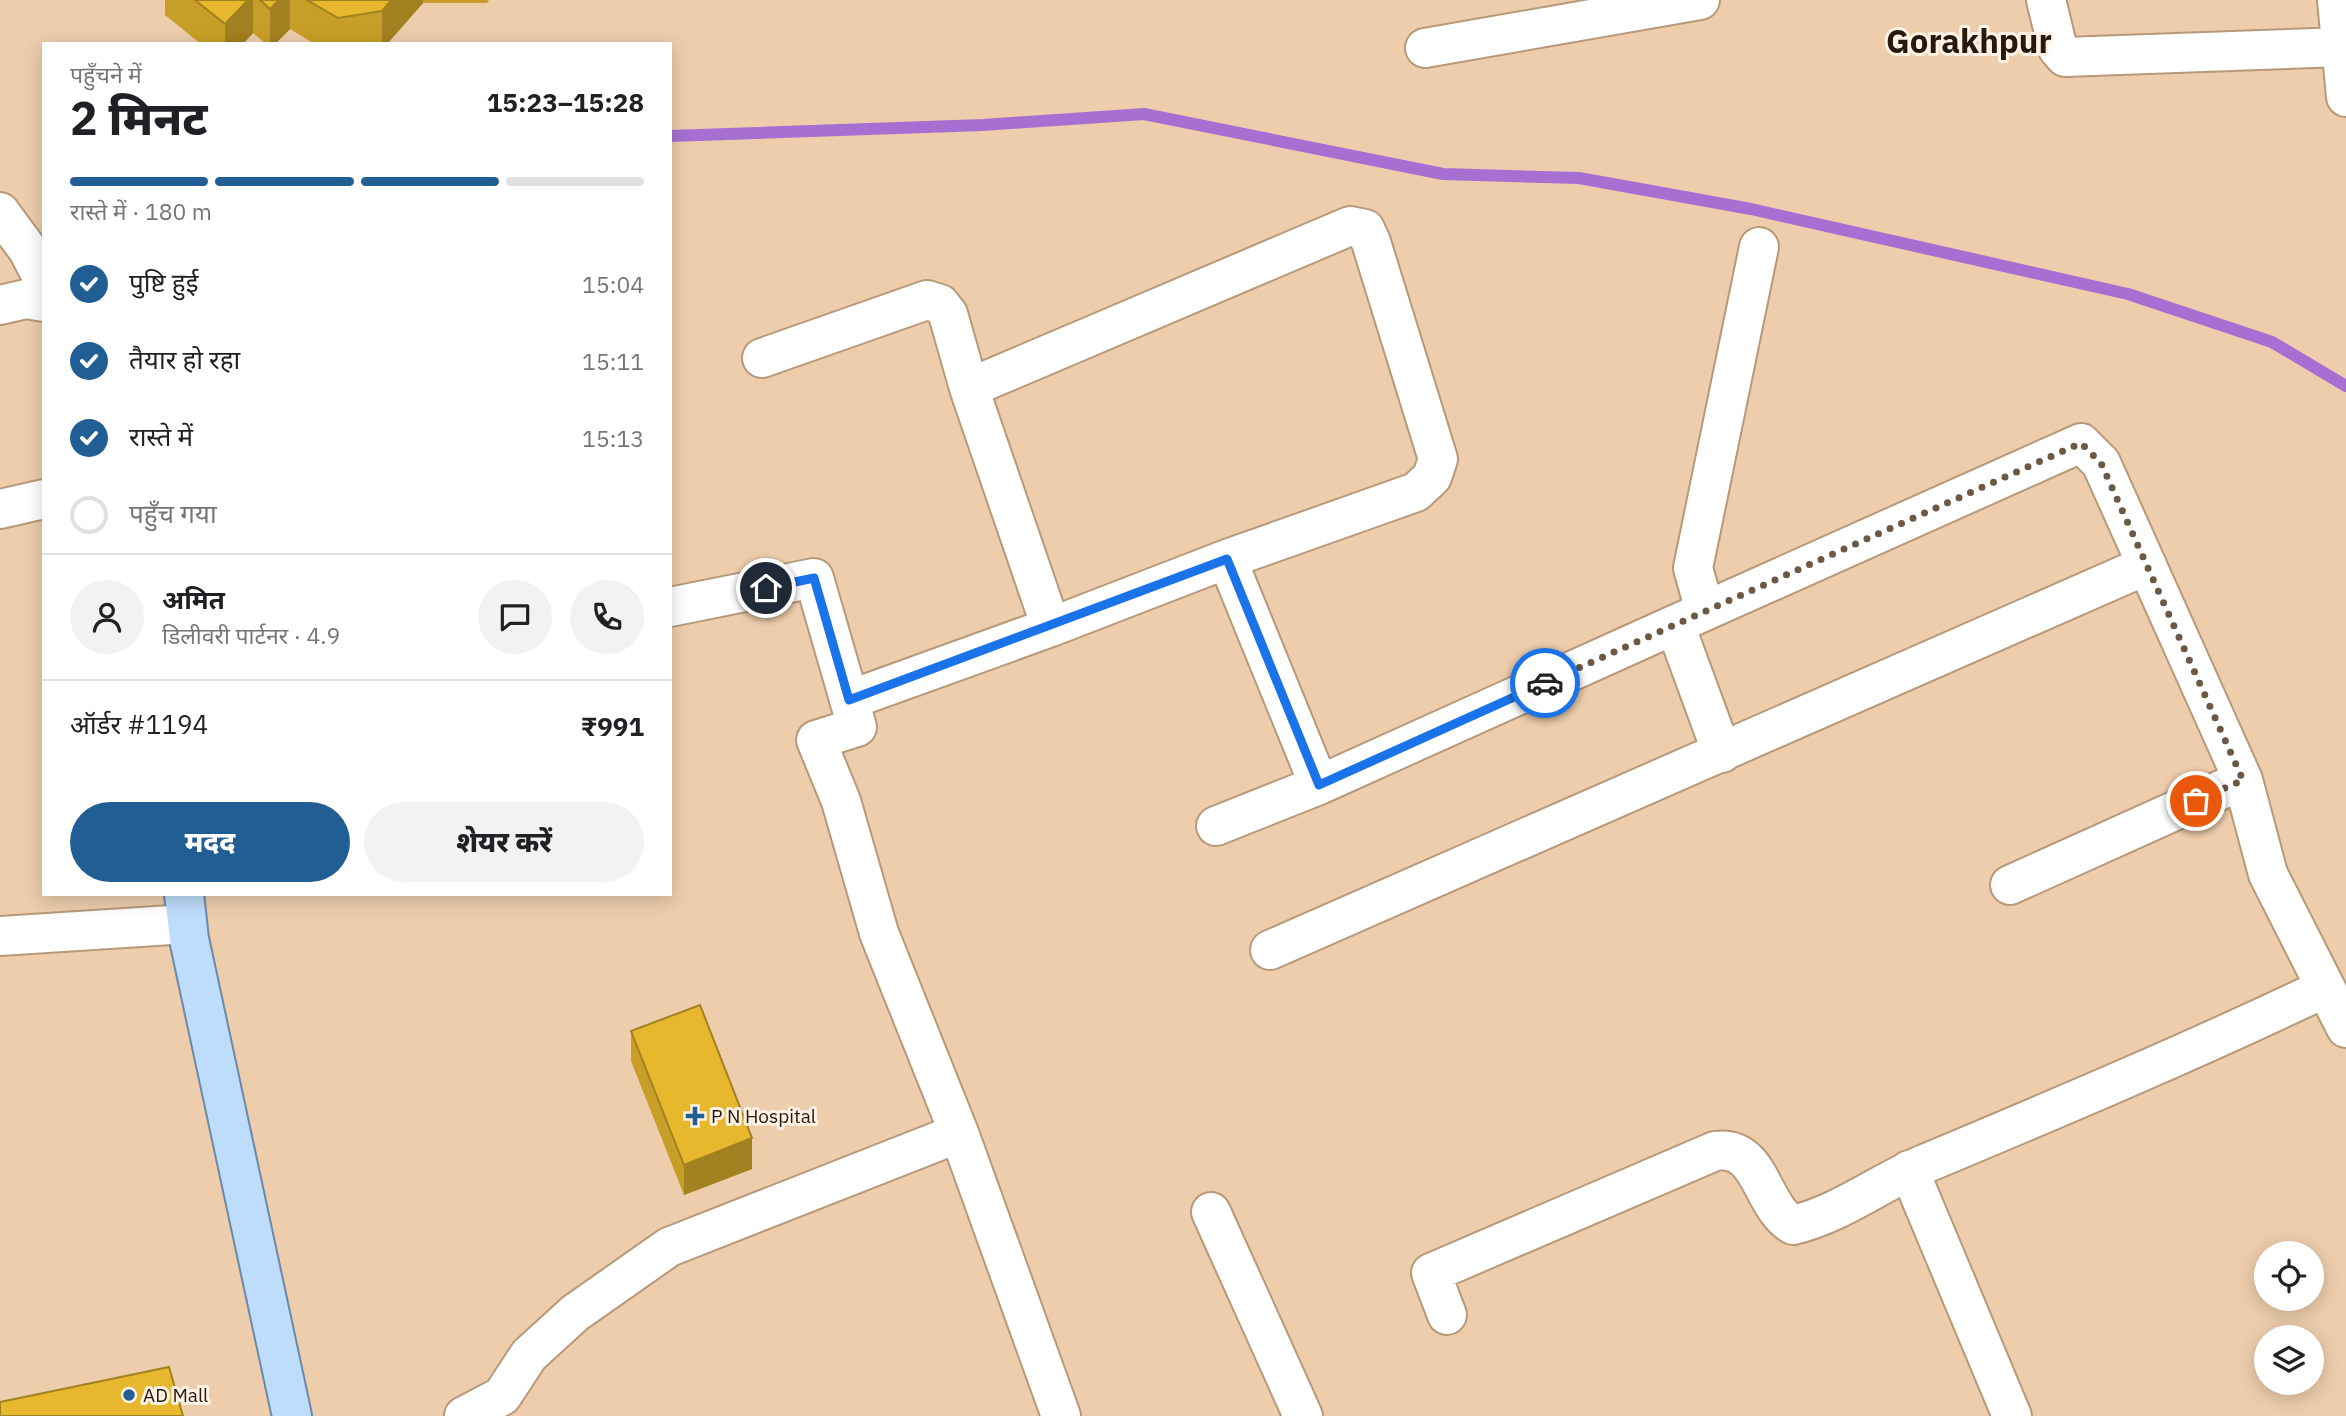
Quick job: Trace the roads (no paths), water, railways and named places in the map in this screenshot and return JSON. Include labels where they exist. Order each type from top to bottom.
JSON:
[{"type":"main road","points":[[186,909],[292,1416]]},
{"type":"street","points":[[1425,48],[1700,0]]},
{"type":"street","points":[[2046,0],[2058,49],[2065,57],[2342,47]]},
{"type":"street","points":[[2337,0],[2346,97]]},
{"type":"street","points":[[0,212],[28,250],[42,286],[26,299],[0,305]]},
{"type":"street","points":[[849,700],[1051,627],[1227,559],[1416,492],[1432,477],[1438,459],[1365,229],[1350,226],[969,388]]},
{"type":"street","points":[[1722,753],[1690,618],[1693,568],[1759,247]]},
{"type":"street","points":[[762,358],[927,300],[940,303],[948,314],[969,388],[1051,627]]},
{"type":"street","points":[[1216,826],[1319,785],[2081,443],[2101,463],[2243,780],[2268,874],[2346,1028]]},
{"type":"street","points":[[0,509],[42,499]]},
{"type":"street","points":[[1227,559],[1319,785]]},
{"type":"street","points":[[1270,950],[2147,565]]},
{"type":"street","points":[[672,607],[814,578],[857,727],[816,740],[841,801],[878,933],[959,1133],[1061,1416]]},
{"type":"street","points":[[2010,885],[2243,780]]},
{"type":"street","points":[[0,936],[186,909]]},
{"type":"street","points":[[1447,1315],[1432,1273],[1715,1151],[1727,1149],[1748,1159],[1781,1218],[1793,1225],[1817,1219],[1909,1170],[2189,1052],[2325,988]]},
{"type":"street","points":[[464,1416],[502,1396],[529,1355],[556,1330],[669,1247],[959,1133]]},
{"type":"street","points":[[1909,1170],[2012,1416]]},
{"type":"street","points":[[1211,1212],[1303,1416]]},
{"type":"waterway","points":[[672,136],[983,125],[1144,114],[1443,174],[1579,178],[1751,209],[2128,294],[2272,342],[2346,386]]},
{"type":"place","name":"P N Hospital","points":[[695,1116]]},
{"type":"place","name":"AD Mall","points":[[129,1395]]},
{"type":"district","name":"Gorakhpur","points":[[1969,40]]}]
